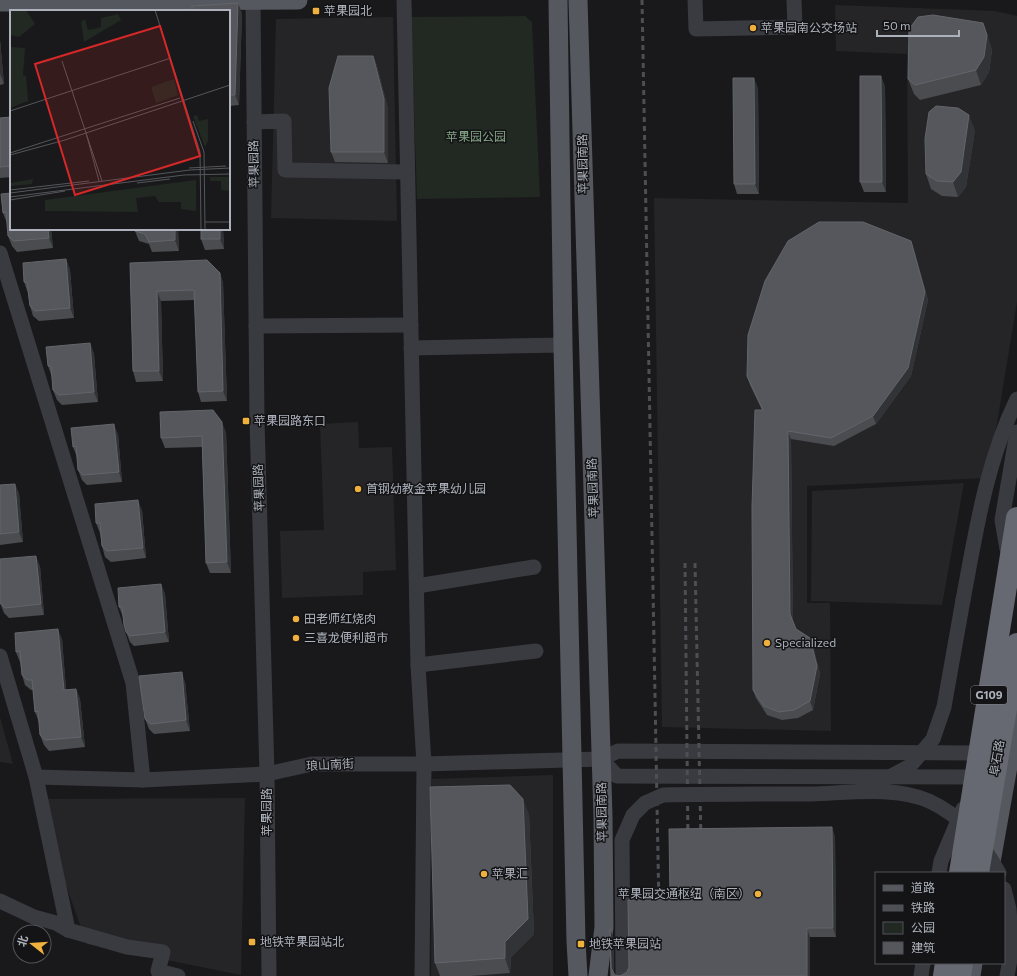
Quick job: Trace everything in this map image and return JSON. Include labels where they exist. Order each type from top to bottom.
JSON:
[{"type":"highway","name":"阜石路","points":[[960,872],[1017,518]]},
{"type":"highway","name":"阜石路","points":[[978,872],[1017,644]]},
{"type":"highway","points":[[944,976],[946,964]]},
{"type":"highway","points":[[960,976],[962,964]]},
{"type":"main road","points":[[0,2],[298,0]]},
{"type":"main road","name":"苹果园南路","points":[[558,0],[563,345],[578,976]]},
{"type":"main road","name":"苹果园南路","points":[[578,0],[601,759],[604,927],[598,976]]},
{"type":"main road","name":"阜石路","points":[[955,872],[967,799],[1017,539]]},
{"type":"main road","name":"阜石路","points":[[989,872],[1017,716]]},
{"type":"main road","points":[[937,976],[940,964]]},
{"type":"main road","points":[[971,976],[973,964]]},
{"type":"street","name":"苹果园路","points":[[253,0],[256,326],[267,774],[269,976]]},
{"type":"street","points":[[404,0],[418,665],[424,764],[422,976]]},
{"type":"street","points":[[695,0],[696,29],[795,26],[794,0]]},
{"type":"street","points":[[254,122],[284,121],[285,170],[407,172]]},
{"type":"street","points":[[0,254],[133,683],[143,780]]},
{"type":"street","points":[[256,326],[411,324]]},
{"type":"street","points":[[412,348],[563,345]]},
{"type":"street","points":[[813,794],[882,781],[910,766],[933,739],[944,708],[982,498],[999,442],[1017,399]]},
{"type":"street","points":[[1011,571],[1002,520],[1017,432]]},
{"type":"street","points":[[417,586],[534,567]]},
{"type":"street","points":[[418,665],[536,651]]},
{"type":"street","points":[[0,656],[36,777],[68,930]]},
{"type":"street","points":[[972,777],[618,776],[601,759],[618,751],[977,753]]},
{"type":"street","name":"琅山南街","points":[[36,777],[143,780],[267,774],[312,764],[424,764],[601,759]]},
{"type":"street","points":[[623,976],[622,840],[633,815],[645,803],[663,795],[813,794],[888,791],[927,800],[942,807],[974,833],[986,849],[998,872]]},
{"type":"street","name":"阜石路","points":[[939,872],[941,861],[967,799]]},
{"type":"street","points":[[1005,893],[1009,909],[1012,945]]},
{"type":"street","points":[[0,901],[34,917],[56,924],[68,930],[127,947],[163,952],[158,971],[178,976]]},
{"type":"street","points":[[1007,976],[1017,924]]},
{"type":"street","points":[[921,976],[923,964]]},
{"type":"shaded area","points":[[835,5],[995,11],[1017,16],[1017,302],[988,478],[807,486],[807,603],[830,603],[831,731],[662,727],[654,198],[908,203],[907,54],[836,51]]},
{"type":"shaded area","points":[[393,17],[397,221],[271,218],[276,19]]},
{"type":"shaded area","name":"首钢幼教金苹果幼儿园","points":[[358,422],[359,448],[392,447],[396,570],[363,572],[363,595],[282,598],[280,531],[324,530],[320,424]]},
{"type":"shaded area","points":[[964,483],[942,605],[811,601],[812,491]]},
{"type":"shaded area","points":[[0,717],[13,764],[0,762]]},
{"type":"shaded area","name":"苹果汇","points":[[553,775],[553,976],[431,976],[432,779]]},
{"type":"shaded area","points":[[245,798],[241,975],[87,944],[35,799]]},
{"type":"green space","name":"苹果园公园","points":[[525,16],[532,22],[540,197],[417,199],[411,17]]},
{"type":"building","points":[[238,3],[235,95],[230,95],[230,10],[192,10],[192,6]]},
{"type":"building","points":[[933,15],[983,23],[987,35],[984,57],[976,70],[915,85],[908,79],[909,29],[918,17]]},
{"type":"building","points":[[338,56],[373,56],[384,99],[384,152],[331,152],[329,88]]},
{"type":"building","points":[[860,76],[881,76],[882,182],[860,182]]},
{"type":"building","points":[[733,78],[754,78],[755,184],[734,184]]},
{"type":"building","points":[[936,106],[958,108],[969,115],[961,172],[953,182],[937,181],[926,174],[925,139],[929,112]]},
{"type":"building","points":[[10,117],[10,166],[0,167],[0,118]]},
{"type":"building","points":[[10,193],[10,230],[48,230],[49,238],[14,241],[8,236],[6,212],[3,213],[1,194]]},
{"type":"building","points":[[819,222],[863,222],[911,241],[925,292],[908,368],[873,416],[831,438],[788,431],[790,614],[796,629],[810,638],[817,666],[810,701],[794,710],[779,712],[764,706],[753,690],[752,507],[755,410],[763,410],[747,376],[748,335],[765,281],[788,241]]},
{"type":"building","points":[[175,230],[175,240],[149,242],[145,234],[135,231]]},
{"type":"building","points":[[201,230],[220,230],[220,239],[201,239]]},
{"type":"building","points":[[66,259],[70,308],[35,311],[30,306],[27,282],[24,282],[23,263]]},
{"type":"building","points":[[207,260],[220,273],[223,391],[198,392],[194,290],[157,291],[159,371],[133,371],[130,263]]},
{"type":"building","points":[[90,343],[94,392],[59,395],[53,390],[51,366],[48,366],[46,347]]},
{"type":"building","points":[[213,410],[222,422],[227,562],[206,563],[202,436],[161,438],[160,412]]},
{"type":"building","points":[[114,424],[119,472],[83,475],[78,470],[76,446],[73,447],[71,428]]},
{"type":"building","points":[[15,484],[19,532],[0,534],[0,485]]},
{"type":"building","points":[[138,500],[143,548],[107,551],[102,546],[100,523],[96,523],[95,504]]},
{"type":"building","points":[[36,556],[41,604],[5,608],[0,603],[0,559]]},
{"type":"building","points":[[161,584],[165,632],[130,636],[126,632],[124,625],[122,607],[119,607],[118,588]]},
{"type":"building","points":[[58,629],[64,690],[76,689],[81,737],[45,740],[40,735],[38,711],[35,712],[32,680],[27,680],[22,675],[20,651],[16,652],[15,633]]},
{"type":"building","points":[[182,672],[186,720],[151,724],[145,719],[139,676]]},
{"type":"building","name":"苹果汇","points":[[510,785],[523,799],[528,919],[505,942],[505,958],[435,963],[430,787]]},
{"type":"building","points":[[832,827],[833,928],[807,928],[807,976],[620,976],[627,972],[629,967],[628,900],[670,899],[669,829]]},
{"type":"building","points":[[610,929],[611,968],[615,975],[620,976],[611,976]]},
{"type":"railway","points":[[642,0],[659,910]]},
{"type":"railway","points":[[685,563],[688,841]]},
{"type":"railway","points":[[695,563],[701,841]]},
{"type":"place","name":"苹果园北","points":[[316,11]]},
{"type":"place","name":"苹果园南公交场站","points":[[753,28]]},
{"type":"place","name":"苹果园路东口","points":[[246,421]]},
{"type":"place","name":"首钢幼教金苹果幼儿园","points":[[358,489]]},
{"type":"place","name":"田老师红烧肉","points":[[296,619]]},
{"type":"place","name":"三喜龙便利超市","points":[[296,638]]},
{"type":"place","name":"Specialized","points":[[767,643]]},
{"type":"place","name":"苹果汇","points":[[484,874]]},
{"type":"place","name":"苹果园交通枢纽（南区）","points":[[758,894]]},
{"type":"place","name":"地铁苹果园站北","points":[[252,942]]},
{"type":"place","name":"地铁苹果园站","points":[[581,944]]}]
